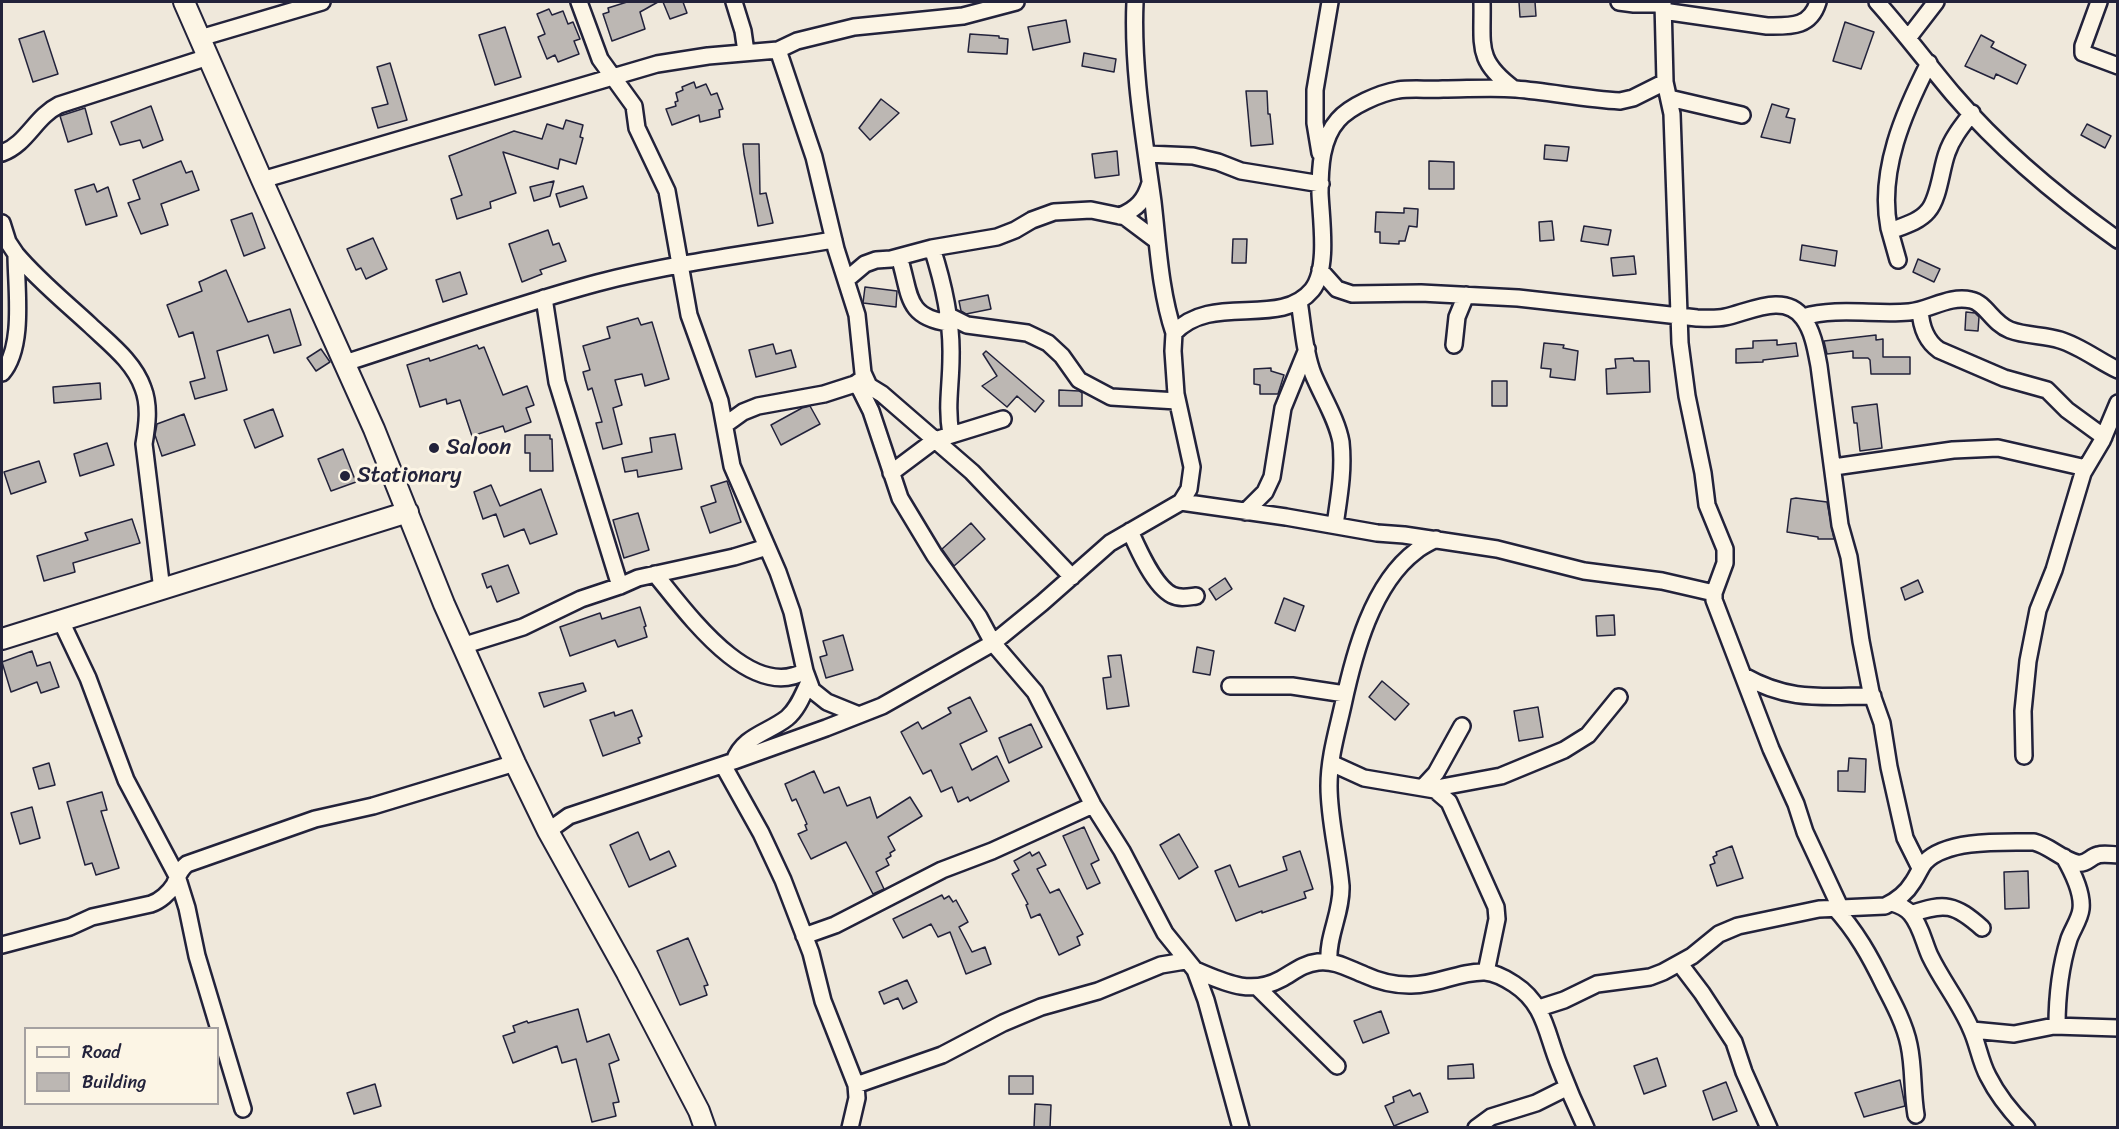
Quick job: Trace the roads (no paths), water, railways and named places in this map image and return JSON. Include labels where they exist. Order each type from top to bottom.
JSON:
[{"type":"street","points":[[184,2],[345,363],[462,646],[515,764],[548,831],[627,973],[699,1111],[705,1128]]},
{"type":"street","points":[[200,38],[322,2]]},
{"type":"street","points":[[579,2],[592,41],[611,77],[634,106],[637,128],[667,191],[689,315],[720,401],[732,466],[792,612],[812,690],[827,702],[859,715]]},
{"type":"street","points":[[734,2],[741,22],[746,52]]},
{"type":"street","points":[[262,180],[657,64],[778,50],[797,41],[854,27],[963,16],[1016,2]]},
{"type":"street","points":[[548,831],[569,816],[728,763],[882,706],[993,643],[1110,543],[1181,502],[1189,489],[1192,467],[1177,401],[1173,372],[1174,333],[1157,241],[1146,154],[1136,59],[1135,2]]},
{"type":"street","points":[[1322,165],[1315,123],[1315,90],[1330,2]]},
{"type":"street","points":[[1482,2],[1482,37],[1485,59],[1497,76],[1514,89]]},
{"type":"street","points":[[1619,2],[1663,6],[1767,26],[1797,24],[1810,18],[1818,2]]},
{"type":"street","points":[[1877,2],[1954,94],[2014,157],[2118,240]]},
{"type":"street","points":[[1909,38],[1936,2]]},
{"type":"street","points":[[2099,2],[2083,46],[2083,53],[2118,66]]},
{"type":"street","points":[[1663,6],[1665,82],[1673,132],[1678,315],[1688,396],[1707,505],[1725,549],[1725,563],[1714,593],[1714,600],[1771,749],[1796,804],[1805,832],[1837,907],[1861,941],[1894,1004],[1910,1050],[1916,1115]]},
{"type":"street","points":[[778,50],[814,157],[835,244],[858,323],[860,389],[871,411],[900,498],[935,556],[979,617],[993,643],[1035,692],[1093,804],[1122,851],[1165,933],[1190,966],[1206,1000],[1241,1128]]},
{"type":"street","points":[[2,153],[20,143],[41,116],[59,105],[208,57]]},
{"type":"street","points":[[1898,260],[1890,231],[1887,204],[1891,162],[1914,91],[1929,63]]},
{"type":"street","points":[[1174,333],[1189,319],[1197,316],[1288,307],[1310,293],[1318,282],[1322,262],[1320,184],[1325,141],[1337,120],[1351,108],[1380,95],[1399,90],[1514,89],[1620,101],[1634,98],[1665,82]]},
{"type":"street","points":[[1669,98],[1742,115]]},
{"type":"street","points":[[1890,231],[1920,218],[1933,204],[1953,140],[1972,113]]},
{"type":"street","points":[[1146,154],[1193,156],[1241,171],[1320,184]]},
{"type":"street","points":[[1120,216],[1137,208],[1143,201],[1150,183]]},
{"type":"street","points":[[846,280],[865,264],[932,248],[997,237],[1015,230],[1032,219],[1054,212],[1091,210],[1120,216],[1141,227],[1157,241]]},
{"type":"street","points":[[2,223],[8,242],[16,254],[123,357],[140,379],[147,407],[144,444],[162,590]]},
{"type":"street","points":[[345,363],[544,298],[679,265],[835,244],[865,264]]},
{"type":"street","points":[[932,248],[941,276],[948,319],[951,356],[948,414],[951,435]]},
{"type":"street","points":[[2,373],[12,352],[17,328],[16,254]]},
{"type":"street","points":[[899,257],[910,298],[917,310],[931,321],[948,319],[966,325],[1027,333],[1048,343],[1062,356],[1079,380],[1112,397],[1177,401]]},
{"type":"street","points":[[1320,270],[1337,289],[1352,294],[1466,295],[1571,303],[1697,318],[1717,318],[1782,304],[1790,306],[1803,316],[1814,342],[1819,366],[1840,525],[1849,557],[1861,642],[1873,696],[1882,723],[1905,838],[1920,868]]},
{"type":"street","points":[[1454,345],[1457,317],[1466,295]]},
{"type":"street","points":[[544,298],[557,382],[620,586]]},
{"type":"street","points":[[1803,316],[1818,313],[1908,312],[1954,299],[1975,301],[1986,309],[1997,323],[2010,330],[2061,340],[2118,369]]},
{"type":"street","points":[[1299,301],[1313,374],[1340,440],[1342,481],[1335,525]]},
{"type":"street","points":[[1920,310],[1927,338],[1939,350],[2004,378],[2047,390],[2067,410],[2104,437]]},
{"type":"street","points":[[1245,512],[1265,492],[1272,477],[1283,408],[1307,349]]},
{"type":"street","points":[[725,425],[743,412],[758,406],[815,396],[859,380]]},
{"type":"street","points":[[859,380],[882,394],[995,494],[1072,577]]},
{"type":"street","points":[[2024,756],[2023,711],[2028,661],[2038,610],[2054,570],[2071,509],[2086,468],[2104,437],[2118,403]]},
{"type":"street","points":[[891,473],[935,440],[1003,419]]},
{"type":"street","points":[[1834,467],[1953,450],[1998,448],[2086,468]]},
{"type":"street","points":[[1181,502],[1377,533],[1436,539],[1497,549],[1584,571],[1662,581],[1714,593]]},
{"type":"street","points":[[2,639],[408,512]]},
{"type":"street","points":[[1130,531],[1152,574],[1163,588],[1180,598],[1196,596]]},
{"type":"street","points":[[1329,962],[1328,951],[1339,908],[1341,887],[1330,809],[1331,763],[1336,729],[1358,648],[1383,589],[1398,568],[1416,551],[1436,539]]},
{"type":"street","points":[[462,646],[523,627],[581,599],[638,578],[734,557],[767,547]]},
{"type":"street","points":[[655,574],[707,636],[724,652],[747,668],[769,675],[789,678],[807,677]]},
{"type":"street","points":[[60,619],[88,678],[126,780],[177,876],[188,908],[197,956],[218,1027]]},
{"type":"street","points":[[1744,676],[1786,694],[1833,697],[1873,696]]},
{"type":"street","points":[[728,763],[747,741],[787,717],[798,704],[807,677]]},
{"type":"street","points":[[1230,686],[1292,686],[1345,694]]},
{"type":"street","points":[[1427,788],[1502,776],[1564,750],[1588,735],[1619,697]]},
{"type":"street","points":[[1427,788],[1462,726]]},
{"type":"street","points":[[728,763],[783,880],[811,953],[821,995],[856,1085],[857,1098],[850,1128]]},
{"type":"street","points":[[1331,763],[1364,777],[1427,788],[1442,794],[1449,802],[1496,907],[1497,919],[1486,972]]},
{"type":"street","points":[[2,945],[70,927],[92,917],[152,904],[168,892],[187,864],[315,819],[373,806],[515,764]]},
{"type":"street","points":[[804,936],[835,925],[942,870],[992,851],[1093,804]]},
{"type":"street","points":[[1892,903],[1912,884],[1920,868],[1942,850],[1975,845],[2034,842],[2080,863],[2098,854],[2118,855]]},
{"type":"street","points":[[2057,1026],[2057,1003],[2063,958],[2081,911],[2080,899],[2064,857]]},
{"type":"street","points":[[1539,1008],[1564,1000],[1597,984],[1650,977],[1680,964],[1719,934],[1738,926],[1837,907],[1875,907],[1898,904],[1911,914],[1920,930],[1931,958],[1972,1030],[1980,1059],[2002,1101],[2027,1128]]},
{"type":"street","points":[[1911,914],[1930,907],[1950,906],[1965,913],[1982,928]]},
{"type":"street","points":[[856,1085],[942,1055],[1003,1023],[1041,1007],[1098,991],[1161,965],[1190,966],[1235,986],[1257,987],[1281,979],[1306,964],[1329,962],[1380,980],[1408,985],[1486,972],[1509,980],[1526,992],[1539,1008],[1568,1087],[1586,1128]]},
{"type":"street","points":[[1680,964],[1734,1042],[1744,1072],[1769,1128]]},
{"type":"street","points":[[1257,987],[1337,1066]]},
{"type":"street","points":[[1972,1030],[2014,1034],[2057,1026],[2118,1028]]},
{"type":"street","points":[[219,1029],[243,1109]]},
{"type":"street","points":[[1476,1128],[1491,1118],[1536,1103],[1568,1087]]},
{"type":"place","name":"Saloon","points":[[434,448]]},
{"type":"place","name":"Stationary","points":[[345,476]]}]
